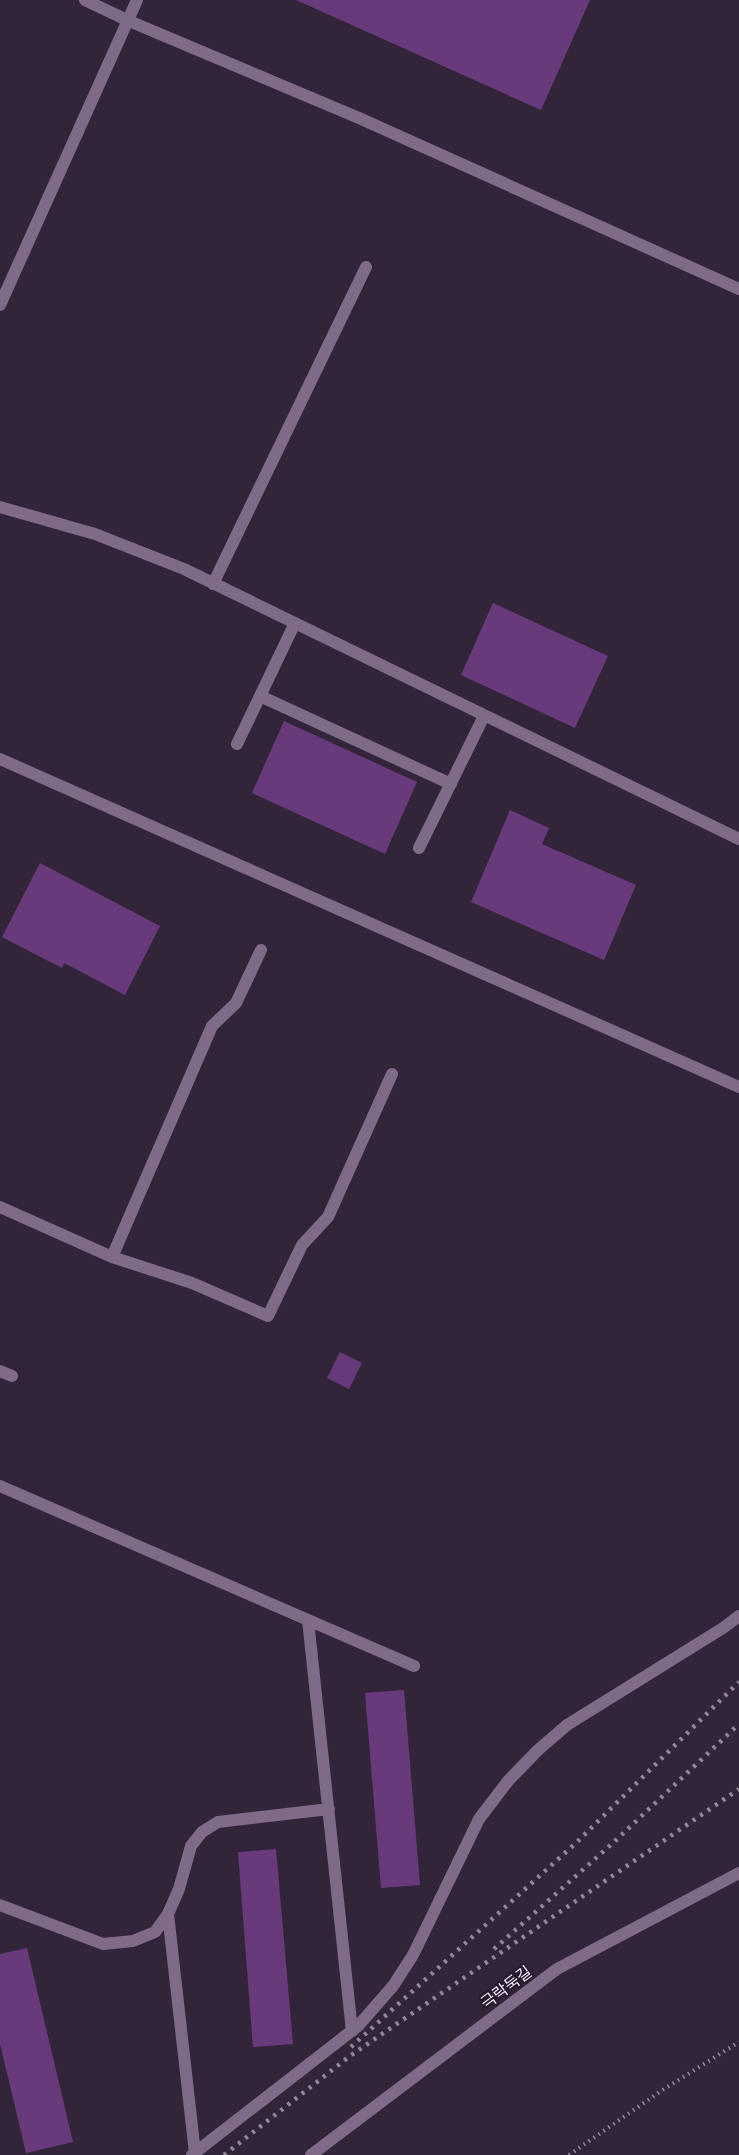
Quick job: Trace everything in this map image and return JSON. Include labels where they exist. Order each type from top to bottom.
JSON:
[{"type":"street","points":[[85,0],[129,21],[370,123],[739,289]]},
{"type":"street","points":[[0,305],[137,0]]},
{"type":"street","points":[[213,584],[366,267]]},
{"type":"street","points":[[0,507],[95,534],[184,569],[739,839]]},
{"type":"street","points":[[237,744],[295,623]]},
{"type":"street","points":[[260,696],[451,784]]},
{"type":"street","points":[[419,848],[484,716]]},
{"type":"street","points":[[0,759],[739,1087]]},
{"type":"street","points":[[112,1257],[212,1026],[236,1003],[261,950]]},
{"type":"street","points":[[0,1207],[112,1257],[192,1282],[268,1316],[302,1245],[328,1217],[392,1074]]},
{"type":"street","points":[[0,1486],[414,1666]]},
{"type":"street","points":[[193,2154],[352,2031],[393,1986],[413,1955],[479,1819],[508,1781],[538,1750],[567,1725],[739,1616]]},
{"type":"street","points":[[308,1620],[352,2031]]},
{"type":"street","points":[[0,1905],[103,1944],[133,1941],[155,1932],[168,1914],[179,1889],[191,1846],[202,1832],[218,1822],[329,1809]]},
{"type":"street","name":"극락둑길","points":[[310,2155],[557,1969],[739,1873]]},
{"type":"street","points":[[168,1914],[193,2154]]},
{"type":"path","points":[[569,2155],[661,2091],[739,2042]]},
{"type":"building","points":[[296,0],[590,0],[541,110]]},
{"type":"building","points":[[493,603],[608,656],[575,728],[461,675]]},
{"type":"building","points":[[284,721],[417,782],[385,854],[252,793]]},
{"type":"building","points":[[510,810],[549,828],[542,844],[636,885],[604,960],[471,902]]},
{"type":"building","points":[[40,863],[160,926],[125,995],[64,963],[62,968],[2,937]]},
{"type":"building","points":[[340,1352],[362,1363],[349,1389],[327,1378]]},
{"type":"building","points":[[404,1690],[420,1885],[381,1888],[365,1693]]},
{"type":"building","points":[[276,1849],[293,2044],[253,2047],[238,1852]]},
{"type":"building","points":[[27,1948],[73,2142],[26,2153],[0,2044],[0,1954]]},
{"type":"railway","points":[[351,2047],[577,1842],[739,1682]]},
{"type":"railway","points":[[494,1949],[614,1842],[739,1724]]},
{"type":"railway","points":[[224,2155],[350,2056],[739,1789]]}]
